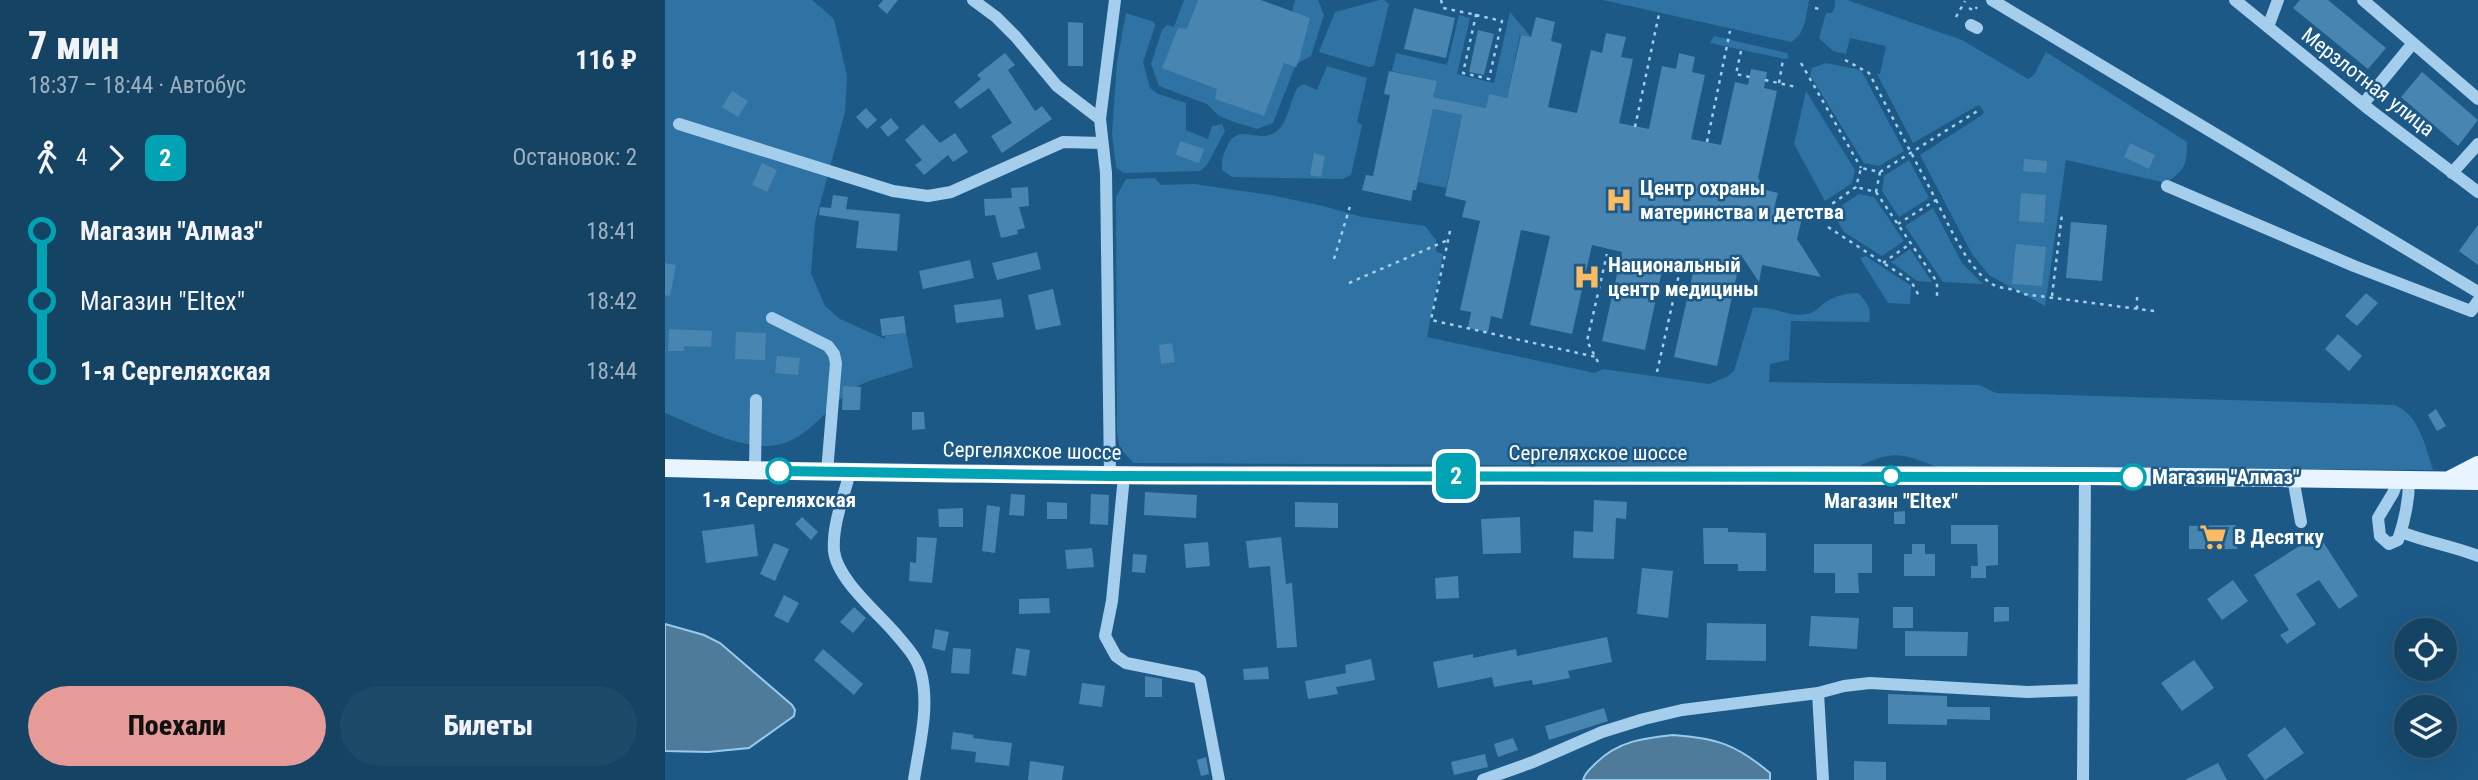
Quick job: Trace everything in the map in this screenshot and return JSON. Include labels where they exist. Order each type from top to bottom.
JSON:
[{"type":"main road","name":"Сергеляхское шоссе","points":[[2448,481],[2478,465]]},
{"type":"main road","name":"Сергеляхское шоссе","points":[[665,468],[1117,476],[2085,476],[2478,481]]},
{"type":"street","points":[[973,0],[1016,37],[1056,86],[1100,119]]},
{"type":"street","points":[[1115,0],[1100,119],[1106,173],[1117,476],[1112,601],[1105,636],[1116,656],[1126,663],[1200,680],[1219,780]]},
{"type":"street","points":[[1992,0],[2478,292]]},
{"type":"street","name":"Мерзлотная улица","points":[[2235,0],[2363,104],[2478,192]]},
{"type":"street","points":[[2268,27],[2278,0]]},
{"type":"street","points":[[2363,0],[2478,99]]},
{"type":"street","points":[[2363,104],[2413,43]]},
{"type":"street","points":[[679,124],[893,191],[928,196],[965,187],[1063,142],[1102,143]]},
{"type":"street","points":[[2452,173],[2478,144]]},
{"type":"street","points":[[2167,186],[2354,266],[2471,311],[2478,301]]},
{"type":"street","points":[[772,318],[828,346],[834,354],[837,363],[827,472]]},
{"type":"street","points":[[755,400],[755,471]]},
{"type":"street","points":[[850,472],[834,535],[834,554],[860,595],[911,651],[921,670],[925,696],[914,780]]},
{"type":"street","points":[[2083,780],[2085,476]]},
{"type":"street","points":[[2293,478],[2301,522]]},
{"type":"street","points":[[2403,480],[2409,496],[2401,533],[2398,540],[2389,544],[2380,536],[2378,518],[2403,480]]},
{"type":"street","points":[[2401,533],[2478,556]]},
{"type":"street","points":[[1483,780],[1602,732],[1682,710],[1818,693],[1870,683],[2028,692],[2083,690]]},
{"type":"street","points":[[1818,693],[1823,780]]},
{"type":"path","points":[[1441,0],[1443,8],[1476,15],[1502,21],[1489,79],[1463,73],[1476,15]]},
{"type":"path","points":[[1956,17],[1965,1]]},
{"type":"path","points":[[1969,7],[1974,11],[1977,7]]},
{"type":"path","points":[[1815,8],[1823,10]]},
{"type":"path","points":[[1635,127],[1659,15]]},
{"type":"path","points":[[1707,142],[1730,31]]},
{"type":"path","points":[[1741,51],[1736,74],[1749,77]]},
{"type":"path","points":[[1779,83],[1783,60]]},
{"type":"path","points":[[1845,60],[1869,73],[1967,258],[1993,285],[2017,289],[2023,294],[2154,311]]},
{"type":"path","points":[[1801,63],[1861,168],[1856,187],[1819,213],[1802,218]]},
{"type":"path","points":[[1765,80],[1795,87]]},
{"type":"path","points":[[1861,168],[1880,172],[1979,110]]},
{"type":"path","points":[[1876,191],[1880,172]]},
{"type":"path","points":[[1856,187],[1876,191],[1937,282],[1937,296]]},
{"type":"path","points":[[1898,224],[1936,200]]},
{"type":"path","points":[[1334,259],[1351,203]]},
{"type":"path","points":[[2052,296],[2063,214]]},
{"type":"path","points":[[1828,227],[1911,281],[1919,296]]},
{"type":"path","points":[[1450,230],[1431,320],[1595,357]]},
{"type":"path","points":[[1349,283],[1448,240]]},
{"type":"path","points":[[1883,263],[1911,243]]},
{"type":"path","points":[[1598,362],[1587,341],[1607,254]]},
{"type":"path","points":[[1657,372],[1680,270]]},
{"type":"path","points":[[2137,297],[2137,309]]},
{"type":"shaded area","points":[[665,0],[812,0],[834,19],[847,76],[845,112],[815,222],[811,273],[825,306],[840,319],[885,339],[885,336],[906,333],[913,367],[874,379],[850,391],[807,430],[782,444],[768,446],[741,443],[665,413]]},
{"type":"shaded area","points":[[1184,0],[1256,0],[1292,12],[1295,0],[1318,0],[1324,15],[1311,56],[1296,64],[1273,123],[1257,129],[1234,122],[1219,116],[1207,104],[1159,86],[1151,64],[1162,30],[1167,25],[1174,27]]},
{"type":"shaded area","points":[[1380,0],[1389,4],[1374,66],[1369,67],[1319,52],[1335,12]]},
{"type":"shaded area","points":[[1603,0],[1809,0],[1800,34],[1791,42]]},
{"type":"shaded area","points":[[1835,0],[1847,0],[1962,40],[2028,79],[2034,75],[2046,52],[2187,142],[2184,166],[2166,183],[2066,160],[2045,306],[1989,275],[1972,254],[1920,155],[1984,112],[1979,105],[1913,143],[1877,74],[1880,74],[1886,46],[1850,38],[1846,54],[1833,51],[1819,38],[1826,13],[1832,13]]},
{"type":"shaded area","points":[[1510,12],[1531,37],[1520,35],[1504,112],[1489,95],[1486,108],[1433,97],[1436,81],[1392,71],[1396,53],[1447,65],[1459,15],[1470,18],[1457,74],[1494,83]]},
{"type":"shaded area","points":[[1126,13],[1154,22],[1143,62],[1150,88],[1158,94],[1186,103],[1186,130],[1208,139],[1212,126],[1222,124],[1225,131],[1207,165],[1200,171],[1123,173],[1116,167],[1112,134],[1117,62]]},
{"type":"shaded area","points":[[1714,36],[1787,53],[1789,58],[1710,43]]},
{"type":"shaded area","points":[[1826,63],[1861,70],[1904,151],[1879,166],[1864,163],[1810,75],[1812,68]]},
{"type":"shaded area","points":[[1327,66],[1367,78],[1357,122],[1362,125],[1351,175],[1342,179],[1232,177],[1222,170],[1223,157],[1231,140],[1242,134],[1262,136],[1277,131],[1284,122],[1298,87],[1304,84],[1317,90]]},
{"type":"shaded area","points":[[1806,91],[1855,170],[1852,183],[1825,201],[1794,144]]},
{"type":"shaded area","points":[[1433,109],[1462,115],[1446,188],[1418,182]]},
{"type":"shaded area","points":[[1909,160],[1929,198],[1899,217],[1882,191],[1884,176]]},
{"type":"shaded area","points":[[1155,178],[1161,185],[1194,184],[1270,195],[1362,217],[1425,226],[1436,240],[1436,252],[1443,254],[1427,337],[1595,373],[1603,369],[1709,384],[1734,371],[1753,308],[1807,314],[1833,298],[1858,293],[1868,306],[1869,322],[1791,321],[1789,360],[1770,364],[1769,382],[1979,385],[1996,393],[2394,405],[2409,415],[2415,423],[2433,470],[1937,467],[1897,455],[1857,467],[1134,463],[1120,449],[1117,434],[1116,197],[1126,179]]},
{"type":"shaded area","points":[[1859,194],[1874,197],[1904,241],[1882,256],[1844,232],[1832,212]]},
{"type":"shaded area","points":[[1933,208],[1962,263],[1983,284],[1943,282],[1905,226]]},
{"type":"shaded area","points":[[1910,249],[1932,282],[1917,281],[1891,262]]},
{"type":"shaded area","points":[[1866,256],[1911,286],[1910,304],[1888,303],[1860,258]]},
{"type":"shaded area","points":[[665,624],[704,635],[720,643],[792,705],[794,716],[749,748],[708,752],[665,751]]},
{"type":"shaded area","points":[[1673,735],[1702,738],[1736,749],[1770,773],[1770,780],[1583,780],[1590,768],[1622,745]]},
{"type":"building","points":[[883,0],[898,0],[887,14],[878,6]]},
{"type":"building","points":[[1198,0],[1261,0],[1310,18],[1296,67],[1284,63],[1264,116],[1215,99],[1217,89],[1162,68],[1178,28],[1187,29]]},
{"type":"building","points":[[2300,0],[2328,0],[2386,48],[2368,69],[2293,8]]},
{"type":"building","points":[[1414,8],[1455,18],[1446,58],[1404,49]]},
{"type":"building","points":[[1536,17],[1555,22],[1551,41],[1562,44],[1548,107],[1577,113],[1591,50],[1602,53],[1606,33],[1626,37],[1621,57],[1633,59],[1619,123],[1649,129],[1662,66],[1676,69],[1679,53],[1695,57],[1692,72],[1705,75],[1691,139],[1721,145],[1735,82],[1748,85],[1751,69],[1767,72],[1764,88],[1777,91],[1758,178],[1766,190],[1778,193],[1775,205],[1780,213],[1802,218],[1797,239],[1821,277],[1762,265],[1759,282],[1741,255],[1717,366],[1674,357],[1694,268],[1664,261],[1645,350],[1602,341],[1622,252],[1592,245],[1572,334],[1530,325],[1550,236],[1521,230],[1502,319],[1491,316],[1488,332],[1468,328],[1471,312],[1460,310],[1480,221],[1462,217],[1466,201],[1445,196],[1462,115],[1433,109],[1416,190],[1413,190],[1411,201],[1362,190],[1366,175],[1373,176],[1390,95],[1384,94],[1389,71],[1437,81],[1433,97],[1486,108],[1489,94],[1507,98],[1521,35],[1531,37]]},
{"type":"building","points":[[1068,22],[1083,23],[1083,66],[1068,66]]},
{"type":"building","points":[[1478,30],[1494,34],[1484,75],[1469,72]]},
{"type":"building","points":[[1005,53],[1015,65],[1008,70],[1035,111],[1042,106],[1052,119],[1002,153],[991,136],[1012,123],[989,88],[960,109],[954,102],[981,79],[977,75]]},
{"type":"building","points":[[2422,72],[2478,120],[2458,146],[2401,97]]},
{"type":"building","points":[[732,91],[748,101],[738,117],[722,107]]},
{"type":"building","points":[[866,108],[877,120],[867,129],[856,117]]},
{"type":"building","points":[[891,118],[899,128],[888,137],[880,127]]},
{"type":"building","points":[[923,124],[940,143],[955,133],[968,152],[953,162],[948,155],[924,175],[915,165],[922,160],[905,140]]},
{"type":"building","points":[[1180,141],[1204,149],[1199,163],[1176,155]]},
{"type":"building","points":[[2130,143],[2155,155],[2149,169],[2124,157]]},
{"type":"building","points":[[1314,153],[1325,156],[1321,177],[1310,175]]},
{"type":"building","points":[[2024,159],[2047,161],[2046,173],[2023,171]]},
{"type":"building","points":[[762,163],[777,170],[767,192],[752,185]]},
{"type":"building","points":[[1028,187],[1029,206],[1019,207],[1025,228],[1017,230],[1018,234],[1001,238],[995,215],[985,216],[984,199],[1012,198],[1011,188]]},
{"type":"building","points":[[2021,193],[2046,195],[2044,223],[2019,221]]},
{"type":"building","points":[[833,195],[848,197],[846,209],[900,214],[897,251],[856,248],[859,221],[819,215],[820,207],[831,208]]},
{"type":"building","points":[[2071,222],[2107,225],[2102,281],[2066,278]]},
{"type":"building","points":[[2478,225],[2478,265],[2459,251]]},
{"type":"building","points":[[2016,244],[2046,247],[2042,286],[2012,284]]},
{"type":"building","points":[[1037,252],[1041,269],[997,280],[992,263]]},
{"type":"building","points":[[970,260],[974,278],[923,289],[919,271]]},
{"type":"building","points":[[665,263],[676,265],[670,296],[665,295]]},
{"type":"building","points":[[1053,289],[1061,325],[1036,330],[1028,295]]},
{"type":"building","points":[[2366,293],[2378,303],[2357,326],[2345,316]]},
{"type":"building","points":[[1001,299],[1004,317],[956,323],[954,305]]},
{"type":"building","points":[[904,316],[906,333],[882,336],[880,319]]},
{"type":"building","points":[[669,329],[712,331],[711,347],[684,346],[684,351],[668,351]]},
{"type":"building","points":[[736,332],[766,333],[765,360],[735,359]]},
{"type":"building","points":[[2338,334],[2362,356],[2349,371],[2325,349]]},
{"type":"building","points":[[1172,343],[1175,362],[1161,364],[1159,345]]},
{"type":"building","points":[[777,356],[800,358],[798,375],[775,373]]},
{"type":"building","points":[[843,386],[861,387],[860,410],[842,410]]},
{"type":"building","points":[[2436,409],[2446,426],[2437,431],[2428,415]]},
{"type":"building","points":[[912,412],[924,412],[925,429],[912,430]]},
{"type":"building","points":[[1145,492],[1197,495],[1196,518],[1144,515]]},
{"type":"building","points":[[1011,494],[1025,495],[1024,516],[1009,515]]},
{"type":"building","points":[[1091,494],[1109,495],[1108,525],[1090,524]]},
{"type":"building","points":[[1594,500],[1627,502],[1626,519],[1616,518],[1614,559],[1573,558],[1574,531],[1593,532]]},
{"type":"building","points":[[1047,502],[1067,503],[1067,519],[1047,519]]},
{"type":"building","points":[[1295,502],[1338,503],[1338,528],[1295,527]]},
{"type":"building","points":[[987,505],[1000,507],[995,553],[982,551]]},
{"type":"building","points":[[963,508],[963,527],[939,527],[938,509]]},
{"type":"building","points":[[1905,511],[1905,524],[1894,524],[1894,512]]},
{"type":"building","points":[[802,517],[818,532],[811,540],[795,524]]},
{"type":"building","points":[[1520,517],[1521,553],[1483,554],[1481,519]]},
{"type":"building","points":[[754,524],[758,556],[706,563],[702,531]]},
{"type":"building","points":[[1951,525],[1998,525],[1998,565],[1986,566],[1986,578],[1971,578],[1971,566],[1978,566],[1977,544],[1951,544]]},
{"type":"building","name":"В Десятку","points":[[2236,525],[2237,549],[2189,549],[2189,526]]},
{"type":"building","points":[[1703,528],[1766,533],[1766,571],[1738,571],[1738,564],[1704,564]]},
{"type":"building","points":[[2318,534],[2358,596],[2339,609],[2319,580],[2296,594],[2316,624],[2287,644],[2280,635],[2289,630],[2254,575]]},
{"type":"building","points":[[917,537],[937,538],[932,583],[909,581],[910,562],[916,563]]},
{"type":"building","points":[[1281,537],[1286,584],[1292,583],[1297,647],[1277,648],[1270,566],[1249,568],[1246,541]]},
{"type":"building","points":[[1208,542],[1210,566],[1186,568],[1184,544]]},
{"type":"building","points":[[774,543],[789,549],[775,581],[760,574]]},
{"type":"building","points":[[1814,544],[1872,544],[1872,573],[1858,573],[1859,593],[1835,593],[1835,573],[1814,573]]},
{"type":"building","points":[[1912,544],[1925,544],[1925,554],[1935,554],[1935,576],[1904,576],[1904,554],[1912,554]]},
{"type":"building","points":[[1092,548],[1094,567],[1067,569],[1065,550]]},
{"type":"building","points":[[1133,554],[1147,555],[1145,573],[1132,572]]},
{"type":"building","points":[[1642,568],[1673,571],[1668,618],[1637,614]]},
{"type":"building","points":[[1458,576],[1459,598],[1436,599],[1435,578]]},
{"type":"building","points":[[2233,580],[2248,601],[2222,620],[2207,599]]},
{"type":"building","points":[[784,595],[799,603],[788,623],[774,616]]},
{"type":"building","points":[[1049,598],[1050,613],[1019,614],[1019,599]]},
{"type":"building","points":[[854,607],[866,618],[853,633],[840,622]]},
{"type":"building","points":[[1893,607],[1913,607],[1913,628],[1893,628]]},
{"type":"building","points":[[1994,607],[2009,607],[2009,621],[1994,622]]},
{"type":"building","points":[[1811,616],[1859,618],[1857,649],[1809,646]]},
{"type":"building","points":[[1707,623],[1766,624],[1766,661],[1706,660]]},
{"type":"building","points":[[935,629],[949,632],[945,651],[932,648]]},
{"type":"building","points":[[1905,631],[1968,632],[1967,656],[1905,656]]},
{"type":"building","points":[[1607,637],[1612,662],[1568,671],[1570,678],[1533,685],[1532,680],[1494,687],[1492,677],[1438,688],[1433,662],[1473,654],[1473,658],[1516,649],[1517,656]]},
{"type":"building","points":[[953,648],[971,649],[969,674],[951,673]]},
{"type":"building","points":[[1016,648],[1030,650],[1026,676],[1012,674]]},
{"type":"building","points":[[823,649],[863,684],[854,695],[814,660]]},
{"type":"building","points":[[1371,659],[1375,680],[1336,687],[1338,694],[1308,699],[1305,681],[1346,673],[1345,665]]},
{"type":"building","points":[[2194,660],[2214,688],[2182,711],[2161,683]]},
{"type":"building","points":[[1268,667],[1269,679],[1244,680],[1243,669]]},
{"type":"building","points":[[1145,676],[1162,679],[1162,697],[1145,697]]},
{"type":"building","points":[[1082,683],[1105,686],[1102,707],[1079,704]]},
{"type":"building","points":[[1888,694],[1947,696],[1947,707],[1990,707],[1990,720],[1947,719],[1947,725],[1888,724]]},
{"type":"building","points":[[1604,708],[1608,721],[1549,740],[1545,726]]},
{"type":"building","points":[[2285,727],[2304,753],[2265,780],[2247,755]]},
{"type":"building","points":[[953,732],[974,735],[973,738],[1012,743],[1009,766],[975,762],[976,752],[951,749]]},
{"type":"building","points":[[1513,738],[1518,750],[1498,757],[1494,744]]},
{"type":"building","points":[[1485,754],[1488,767],[1454,775],[1451,762]]},
{"type":"building","points":[[1206,757],[1209,774],[1201,776],[1197,760]]},
{"type":"building","points":[[1030,761],[1064,766],[1062,780],[1028,780]]},
{"type":"building","points":[[1854,761],[1886,762],[1886,780],[1854,780]]},
{"type":"building","points":[[2218,763],[2227,780],[2185,780]]},
{"type":"bus line","name":"2","points":[[779,471],[1110,476],[2133,477]]},
{"type":"place","name":"Центр охраны материнства и детства","points":[[1619,200]]},
{"type":"place","name":"Национальный центр медицины","points":[[1587,277]]},
{"type":"place","name":"1-я Сергеляхская","points":[[779,471]]},
{"type":"place","name":"Магазин \"Eltex\"","points":[[1891,476]]},
{"type":"place","name":"Магазин \"Алмаз\"","points":[[2133,477]]},
{"type":"place","name":"В Десятку","points":[[2213,537]]}]
